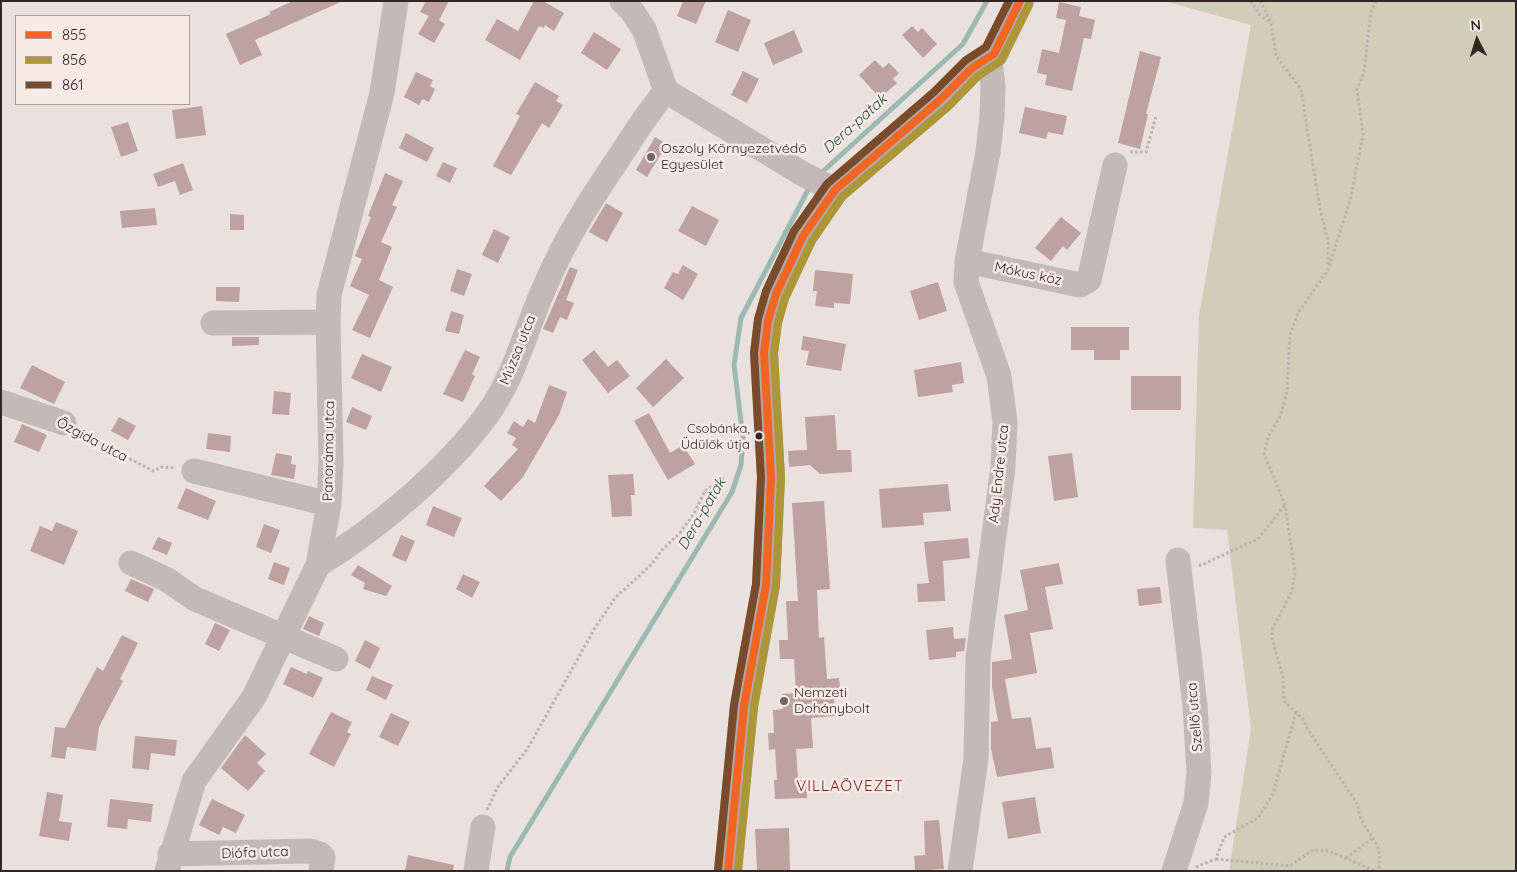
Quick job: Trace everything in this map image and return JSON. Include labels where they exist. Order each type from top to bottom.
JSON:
[{"type":"main road","points":[[728,871],[744,706],[766,585],[771,478],[765,387],[765,337],[776,294],[803,236],[821,183],[941,99],[972,68],[994,54],[1020,1]]},
{"type":"street","name":"Panoráma utca","points":[[169,862],[194,780],[254,697],[318,565],[329,504],[331,388],[328,322],[333,274],[382,93],[396,1]]},
{"type":"street","points":[[622,1],[632,11],[644,29],[666,91],[821,183]]},
{"type":"street","name":"Ady Endre utca","points":[[960,871],[976,759],[978,657],[1003,467],[1005,422],[999,376],[966,282],[967,261],[988,152],[994,86],[990,61],[994,54]]},
{"type":"street","name":"Múzsa utca","points":[[318,565],[348,546],[443,466],[488,414],[513,371],[534,311],[558,257],[594,194],[666,91]]},
{"type":"street","name":"Mókus köz","points":[[967,261],[1080,285],[1089,280],[1115,165]]},
{"type":"street","points":[[213,322],[328,322]]},
{"type":"street","name":"Őzgida utca","points":[[1,402],[64,423]]},
{"type":"street","points":[[194,471],[329,504]]},
{"type":"street","points":[[131,564],[166,579],[195,599],[336,659]]},
{"type":"street","name":"Szellő utca","points":[[1179,567],[1194,697],[1199,772],[1196,803],[1184,869]]},
{"type":"street","points":[[476,871],[483,827]]},
{"type":"street","name":"Diófa utca","points":[[169,862],[311,851],[323,857],[321,871]]},
{"type":"path","points":[[1252,1],[1260,15],[1271,22]]},
{"type":"path","points":[[1260,1],[1271,22],[1276,56],[1301,89],[1320,209],[1328,240],[1328,270]]},
{"type":"path","points":[[1376,1],[1370,12],[1364,72],[1357,90],[1363,134],[1351,197],[1328,270],[1298,313],[1290,334],[1287,392],[1280,417],[1268,437],[1264,454],[1285,504],[1296,572],[1292,592],[1272,630],[1272,638],[1283,677],[1284,701],[1303,719],[1306,728],[1358,805],[1359,815],[1378,844],[1380,851],[1379,871]]},
{"type":"path","points":[[1115,165],[1126,152],[1146,152],[1156,116]]},
{"type":"path","name":"Őzgida utca","points":[[64,423],[126,459],[153,471]]},
{"type":"path","points":[[483,827],[488,806],[497,788],[528,748],[595,628],[616,598],[652,564],[662,550],[679,534],[693,515],[705,490],[724,478]]},
{"type":"path","points":[[1179,567],[1247,546],[1258,539],[1285,504]]},
{"type":"path","points":[[1216,860],[1224,837],[1258,818],[1273,794],[1296,712]]},
{"type":"path","points":[[1345,858],[1373,838]]},
{"type":"path","points":[[1184,869],[1216,860],[1290,866],[1312,850],[1329,851],[1375,871]]},
{"type":"shaded area","points":[[1164,1],[1516,1],[1516,871],[1229,871],[1251,728],[1227,530],[1193,528],[1199,315],[1251,25]]},
{"type":"building","points":[[293,1],[343,1],[255,40],[262,55],[240,65],[226,34],[271,14],[269,12]]},
{"type":"building","points":[[426,1],[449,1],[439,20],[445,24],[434,43],[418,34],[429,16],[420,12]]},
{"type":"building","points":[[534,1],[543,1],[564,13],[554,31],[545,25],[544,28],[539,26],[520,60],[485,40],[497,19],[518,31]]},
{"type":"building","points":[[683,1],[706,1],[696,24],[677,16]]},
{"type":"building","points":[[1059,2],[1081,7],[1079,16],[1095,20],[1091,39],[1084,38],[1072,91],[1045,85],[1047,75],[1037,73],[1042,49],[1059,53],[1066,20],[1056,18]]},
{"type":"building","points":[[728,10],[751,20],[738,52],[715,42]]},
{"type":"building","points":[[912,26],[918,32],[922,28],[937,44],[923,58],[902,35]]},
{"type":"building","points":[[794,30],[803,52],[773,65],[764,43]]},
{"type":"building","points":[[594,32],[621,49],[607,70],[581,53]]},
{"type":"building","points":[[1140,51],[1161,57],[1146,114],[1148,114],[1140,149],[1118,143]]},
{"type":"building","points":[[875,60],[883,68],[889,63],[899,73],[893,79],[897,83],[880,98],[859,75]]},
{"type":"building","points":[[743,71],[759,79],[747,103],[731,95]]},
{"type":"building","points":[[416,72],[433,80],[430,86],[435,89],[429,102],[422,99],[419,105],[404,97]]},
{"type":"building","points":[[535,82],[559,96],[556,101],[563,105],[549,128],[542,123],[511,175],[493,166],[520,116],[516,114]]},
{"type":"building","points":[[202,106],[206,135],[176,139],[172,110]]},
{"type":"building","points":[[1025,107],[1067,116],[1063,135],[1048,132],[1046,139],[1019,133]]},
{"type":"building","points":[[128,122],[138,151],[121,157],[111,127]]},
{"type":"building","points":[[406,133],[434,148],[427,162],[399,148]]},
{"type":"building","name":"Oszoly Környezetvédő Egyesület","points":[[655,137],[667,144],[647,177],[636,170]]},
{"type":"building","points":[[443,162],[457,168],[450,183],[436,176]]},
{"type":"building","points":[[183,163],[193,190],[180,195],[175,181],[158,187],[153,174]]},
{"type":"building","points":[[385,173],[403,181],[392,205],[397,207],[381,242],[392,247],[379,280],[393,287],[370,338],[352,330],[369,295],[350,286],[362,259],[355,256],[371,217],[368,216]]},
{"type":"building","points":[[606,203],[623,213],[607,242],[589,232]]},
{"type":"building","points":[[692,206],[719,220],[706,246],[678,231]]},
{"type":"building","points":[[155,208],[157,225],[122,228],[120,211]]},
{"type":"building","points":[[230,214],[244,215],[244,230],[230,230]]},
{"type":"building","points":[[1061,217],[1081,233],[1067,250],[1063,246],[1051,261],[1035,248]]},
{"type":"building","points":[[494,229],[510,237],[498,263],[482,255]]},
{"type":"building","points":[[683,265],[698,274],[683,300],[664,288],[673,272],[678,274]]},
{"type":"building","points":[[570,267],[578,270],[566,300],[574,303],[567,320],[560,317],[553,333],[543,329]]},
{"type":"building","points":[[457,269],[472,274],[464,296],[450,291]]},
{"type":"building","points":[[815,270],[853,274],[850,304],[834,303],[834,308],[815,306],[817,291],[813,291]]},
{"type":"building","points":[[938,282],[947,311],[919,320],[910,291]]},
{"type":"building","points":[[216,287],[240,287],[239,302],[216,301]]},
{"type":"building","points":[[451,311],[464,315],[459,334],[445,331]]},
{"type":"building","points":[[1071,327],[1129,327],[1129,350],[1120,350],[1120,360],[1094,360],[1094,350],[1071,350]]},
{"type":"building","points":[[803,336],[846,344],[841,371],[806,365],[809,351],[801,350]]},
{"type":"building","points":[[232,337],[259,337],[259,345],[232,346]]},
{"type":"building","points":[[465,350],[480,357],[472,374],[475,376],[463,402],[443,394]]},
{"type":"building","points":[[594,350],[608,367],[617,360],[630,376],[608,393],[582,360]]},
{"type":"building","points":[[362,354],[392,367],[381,392],[351,378]]},
{"type":"building","points":[[666,359],[684,378],[653,407],[636,388]]},
{"type":"building","points":[[961,362],[964,383],[952,385],[953,392],[918,397],[914,370]]},
{"type":"building","points":[[32,365],[65,382],[54,404],[20,388]]},
{"type":"building","points":[[1131,376],[1181,376],[1181,410],[1131,410]]},
{"type":"building","points":[[549,385],[567,392],[559,415],[523,477],[501,501],[484,486],[518,449],[512,445],[516,438],[507,433],[514,421],[523,427],[528,419],[535,423]]},
{"type":"building","points":[[274,391],[291,393],[289,415],[272,414]]},
{"type":"building","points":[[352,407],[372,416],[366,430],[346,422]]},
{"type":"building","points":[[649,413],[670,453],[683,445],[695,464],[668,480],[634,421]]},
{"type":"building","points":[[835,415],[837,450],[851,450],[852,472],[820,474],[810,465],[789,467],[788,451],[807,450],[805,417]]},
{"type":"building","points":[[119,417],[136,426],[128,440],[111,431]]},
{"type":"building","points":[[22,424],[47,435],[39,452],[14,442]]},
{"type":"building","points":[[208,433],[231,436],[230,452],[206,449]]},
{"type":"building","points":[[276,453],[292,456],[291,464],[296,465],[294,479],[271,475]]},
{"type":"building","points":[[1072,453],[1078,497],[1054,501],[1048,456]]},
{"type":"building","points":[[633,474],[635,495],[631,495],[632,516],[612,517],[608,475]]},
{"type":"building","points":[[948,484],[951,511],[923,513],[924,525],[882,528],[879,489]]},
{"type":"building","points":[[186,488],[216,501],[208,520],[177,508]]},
{"type":"building","points":[[824,501],[830,589],[817,590],[819,638],[824,637],[827,679],[839,678],[841,697],[834,698],[836,716],[811,718],[813,748],[796,749],[798,780],[807,780],[807,798],[775,799],[774,780],[777,780],[775,749],[769,750],[768,733],[774,733],[773,710],[783,709],[782,694],[796,693],[794,659],[780,659],[779,640],[788,640],[786,601],[798,601],[792,503]]},
{"type":"building","points":[[433,506],[462,518],[454,537],[426,525]]},
{"type":"building","points":[[56,522],[78,531],[64,565],[30,551],[40,526],[52,531]]},
{"type":"building","points":[[264,524],[280,530],[271,553],[256,547]]},
{"type":"building","points":[[401,535],[415,541],[406,562],[392,556]]},
{"type":"building","points":[[158,537],[172,543],[167,555],[152,549]]},
{"type":"building","points":[[968,538],[970,558],[943,561],[945,601],[918,602],[917,584],[929,583],[924,542]]},
{"type":"building","points":[[274,562],[290,568],[284,585],[268,579]]},
{"type":"building","points":[[1059,563],[1063,584],[1045,587],[1053,629],[1030,633],[1037,673],[1005,679],[1012,719],[1031,717],[1036,749],[1051,747],[1054,768],[997,777],[991,749],[991,722],[998,721],[992,687],[992,662],[1012,659],[1004,615],[1028,610],[1020,570]]},
{"type":"building","points":[[358,565],[392,586],[386,596],[363,589],[365,583],[351,575]]},
{"type":"building","points":[[463,574],[480,582],[472,598],[456,589]]},
{"type":"building","points":[[131,579],[154,589],[148,602],[125,591]]},
{"type":"building","points":[[1160,587],[1162,603],[1139,606],[1137,589]]},
{"type":"building","points":[[309,616],[324,623],[319,636],[303,629]]},
{"type":"building","points":[[215,623],[230,630],[219,651],[205,644]]},
{"type":"building","points":[[953,627],[954,639],[966,638],[964,651],[956,652],[956,657],[929,660],[926,630]]},
{"type":"building","points":[[122,635],[138,643],[120,679],[123,681],[99,727],[96,751],[67,747],[65,759],[51,757],[55,727],[65,728],[97,667],[103,671]]},
{"type":"building","points":[[365,640],[380,648],[370,669],[355,661]]},
{"type":"building","points":[[291,667],[307,674],[308,671],[323,678],[313,698],[283,684]]},
{"type":"building","points":[[372,676],[393,685],[386,700],[366,690]]},
{"type":"building","points":[[331,712],[352,722],[347,732],[351,734],[334,767],[309,754]]},
{"type":"building","points":[[391,713],[410,722],[398,746],[379,737]]},
{"type":"building","points":[[245,735],[266,754],[257,763],[265,771],[248,791],[221,768]]},
{"type":"building","points":[[135,736],[177,740],[175,756],[151,753],[149,770],[132,768]]},
{"type":"building","points":[[47,792],[63,795],[59,821],[72,823],[69,841],[39,836]]},
{"type":"building","points":[[1035,797],[1041,833],[1008,839],[1002,802]]},
{"type":"building","points":[[110,799],[153,804],[151,822],[128,819],[127,829],[107,827]]},
{"type":"building","points":[[212,799],[245,815],[236,833],[223,827],[219,835],[199,825]]},
{"type":"building","points":[[939,820],[944,869],[915,871],[914,856],[925,855],[924,821]]},
{"type":"building","points":[[789,828],[790,871],[757,871],[755,829]]},
{"type":"building","points":[[408,855],[454,865],[453,871],[405,871]]},
{"type":"waterway","name":"Dera-patak","points":[[820,174],[963,44],[987,1]]},
{"type":"waterway","name":"Dera-patak","points":[[507,871],[510,857],[732,492],[741,465],[743,438],[734,365],[741,318],[810,186]]},
{"type":"transit line","name":"861","points":[[718,870],[734,705],[756,584],[761,478],[754,353],[758,319],[766,291],[794,231],[827,184],[934,92],[966,60],[986,47],[1009,1]]},
{"type":"transit line","name":"855","points":[[728,871],[744,706],[766,585],[771,478],[764,353],[768,321],[776,294],[803,236],[835,190],[941,99],[972,68],[994,54],[1020,1]]},
{"type":"transit line","name":"856","points":[[738,871],[754,707],[776,585],[781,477],[774,353],[778,323],[785,298],[812,241],[842,197],[948,107],[978,76],[1001,61],[1029,5]]},
{"type":"place","name":"Oszoly Környezetvédő Egyesület","points":[[651,157]]},
{"type":"place","name":"Csobánka, Üdülők útja","points":[[759,436]]},
{"type":"place","name":"Nemzeti Dohánybolt","points":[[784,701]]},
{"type":"district","name":"VILLAÖVEZET","points":[[850,786]]}]
